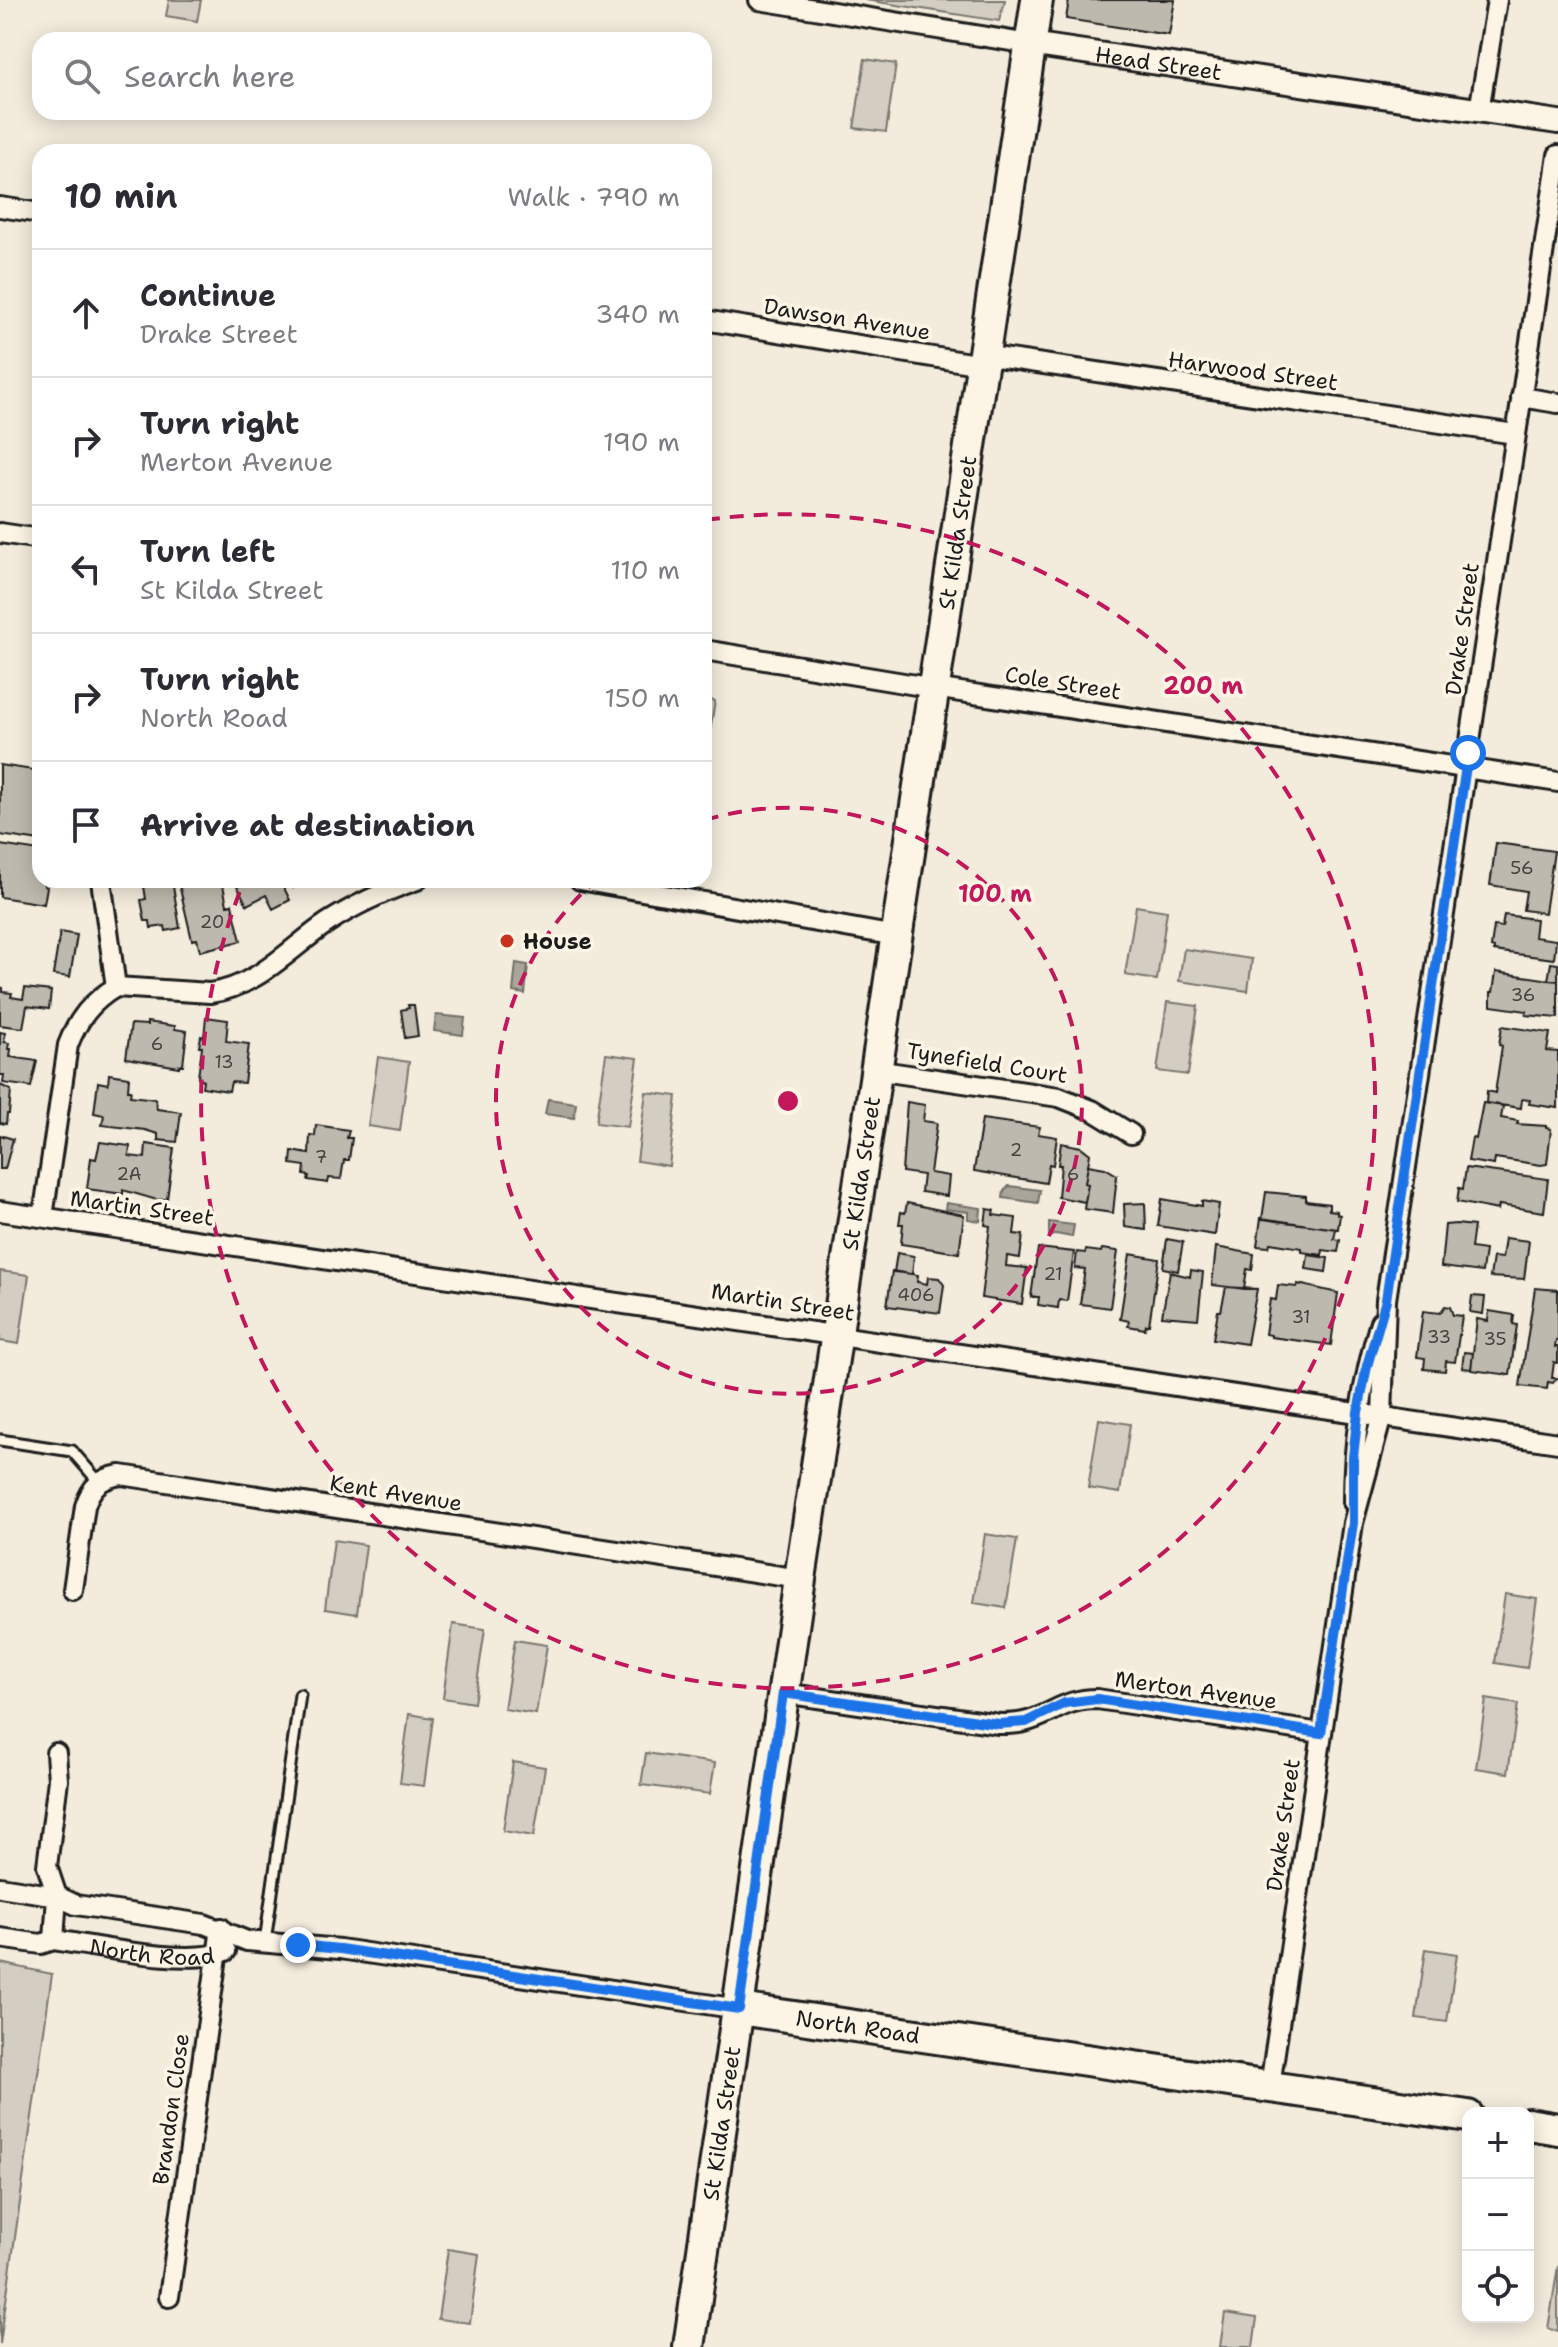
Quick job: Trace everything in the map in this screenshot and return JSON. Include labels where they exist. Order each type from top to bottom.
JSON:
[{"type":"main road","name":"St Kilda Street","points":[[689,2346],[875,1070],[1037,0]]},
{"type":"main road","name":"North Road","points":[[739,2009],[1462,2115]]},
{"type":"main road","points":[[1534,2125],[1558,2129]]},
{"type":"street","name":"Head Street","points":[[759,0],[1030,44],[1558,122]]},
{"type":"street","points":[[1479,111],[1497,0]]},
{"type":"street","name":"Drake Street","points":[[1270,2086],[1353,1523],[1382,1416],[1386,1300],[1558,155]]},
{"type":"street","points":[[0,207],[32,212]]},
{"type":"street","name":"Dawson Avenue","points":[[712,321],[983,360]]},
{"type":"street","name":"Harwood Street","points":[[983,360],[1515,434]]},
{"type":"street","points":[[1521,397],[1558,403]]},
{"type":"street","points":[[0,533],[32,538]]},
{"type":"street","name":"Cole Street","points":[[712,651],[1558,782]]},
{"type":"street","points":[[102,888],[116,987]]},
{"type":"street","points":[[43,1217],[68,1045],[75,1025],[88,1008],[116,987],[210,993],[246,983],[326,924],[375,895],[395,888]]},
{"type":"street","points":[[625,888],[896,936]]},
{"type":"street","name":"Tynefield Court","points":[[875,1070],[1059,1097],[1092,1110],[1131,1134]]},
{"type":"street","name":"Martin Street","points":[[0,1211],[837,1333],[1558,1443]]},
{"type":"street","name":"Drake Street","points":[[1353,1523],[1353,1457],[1358,1412],[1367,1366],[1386,1300]]},
{"type":"street","name":"Kent Avenue","points":[[99,1482],[121,1475],[800,1579]]},
{"type":"street","points":[[73,1590],[85,1506],[89,1493],[99,1482]]},
{"type":"street","name":"Merton Avenue","points":[[783,1693],[999,1724],[1026,1722],[1065,1703],[1097,1699],[1321,1733]]},
{"type":"street","points":[[54,1940],[57,1896],[47,1866],[58,1780],[56,1753]]},
{"type":"street","name":"North Road","points":[[0,1887],[57,1896],[76,1905],[204,1924],[256,1942],[340,1949],[739,2009]]},
{"type":"street","name":"Brandon Close","points":[[169,2297],[221,1928]]},
{"type":"street","name":"North Road","points":[[0,1938],[41,1944],[54,1940],[185,1958],[217,1955],[256,1942]]},
{"type":"street","points":[[689,2346],[696,2347]]},
{"type":"lane","points":[[0,1440],[72,1451],[99,1482]]},
{"type":"lane","points":[[256,1942],[300,1695]]},
{"type":"shaded area","points":[[169,0],[201,0],[197,21],[166,16]]},
{"type":"shaded area","points":[[865,0],[1005,0],[999,21]]},
{"type":"shaded area","points":[[865,59],[896,64],[886,132],[854,128]]},
{"type":"shaded area","points":[[1136,906],[1167,911],[1157,980],[1125,975]]},
{"type":"shaded area","points":[[1184,949],[1252,959],[1248,991],[1179,981]]},
{"type":"shaded area","points":[[516,963],[528,965],[525,994],[513,992]]},
{"type":"shaded area","points":[[1167,1002],[1198,1006],[1188,1075],[1157,1071]]},
{"type":"shaded area","points":[[436,1015],[465,1018],[463,1035],[434,1031]]},
{"type":"shaded area","points":[[606,1054],[638,1058],[628,1127],[596,1123]]},
{"type":"shaded area","points":[[378,1057],[409,1062],[400,1131],[368,1126]]},
{"type":"shaded area","points":[[646,1092],[677,1096],[669,1166],[637,1161]]},
{"type":"shaded area","points":[[548,1099],[576,1103],[574,1118],[545,1114]]},
{"type":"shaded area","points":[[1009,1186],[1040,1190],[1038,1203],[1003,1198]]},
{"type":"shaded area","points":[[946,1203],[981,1208],[980,1221],[968,1219],[968,1212],[945,1209]]},
{"type":"shaded area","points":[[1049,1222],[1074,1225],[1072,1237],[1056,1234],[1049,1237]]},
{"type":"shaded area","points":[[0,1271],[29,1275],[19,1344],[0,1341]]},
{"type":"shaded area","points":[[1099,1419],[1130,1424],[1120,1493],[1088,1488]]},
{"type":"shaded area","points":[[985,1534],[1017,1539],[1006,1608],[974,1603]]},
{"type":"shaded area","points":[[334,1540],[366,1545],[357,1614],[325,1609]]},
{"type":"shaded area","points":[[1505,1594],[1537,1599],[1527,1668],[1495,1663]]},
{"type":"shaded area","points":[[453,1624],[485,1629],[474,1703],[443,1698]]},
{"type":"shaded area","points":[[515,1640],[547,1645],[536,1714],[504,1709]]},
{"type":"shaded area","points":[[1486,1699],[1518,1704],[1508,1773],[1476,1768]]},
{"type":"shaded area","points":[[409,1714],[433,1718],[424,1786],[400,1783]]},
{"type":"shaded area","points":[[646,1753],[715,1763],[710,1794],[641,1785]]},
{"type":"shaded area","points":[[513,1762],[545,1767],[534,1836],[503,1831]]},
{"type":"shaded area","points":[[1426,1949],[1457,1954],[1447,2022],[1416,2018]]},
{"type":"shaded area","points":[[0,1963],[52,1974],[0,2344]]},
{"type":"shaded area","points":[[448,2249],[479,2254],[470,2323],[438,2319]]},
{"type":"shaded area","points":[[1558,2266],[1558,2331],[1548,2329]]},
{"type":"shaded area","points":[[1225,2313],[1257,2318],[1253,2347],[1220,2347]]},
{"type":"building","points":[[1069,0],[1175,0],[1169,35],[1066,19]]},
{"type":"building","points":[[0,765],[32,770],[32,840],[0,835]]},
{"type":"building","points":[[1496,843],[1554,851],[1545,913],[1523,910],[1526,891],[1490,885]]},
{"type":"building","points":[[0,845],[32,850],[32,888],[47,888],[44,904],[0,897]]},
{"type":"building","points":[[144,888],[173,888],[180,928],[166,931],[165,926],[151,928],[150,921],[145,921],[141,900],[146,899]]},
{"type":"building","points":[[180,888],[224,888],[227,905],[232,904],[241,941],[200,951],[197,939],[192,940]]},
{"type":"building","points":[[238,888],[284,888],[290,900],[273,909],[266,895],[247,905]]},
{"type":"building","points":[[1504,915],[1536,919],[1534,937],[1556,940],[1554,959],[1494,951],[1491,947],[1494,926],[1502,927]]},
{"type":"building","points":[[60,932],[77,935],[70,977],[53,975]]},
{"type":"building","points":[[1551,963],[1558,964],[1558,981],[1548,980]]},
{"type":"building","points":[[1496,972],[1558,981],[1558,1018],[1526,1015],[1527,1011],[1491,1006]]},
{"type":"building","points":[[0,987],[3,992],[12,993],[11,997],[23,999],[25,988],[51,991],[49,1009],[27,1006],[23,1028],[0,1025]]},
{"type":"building","points":[[408,1005],[414,1005],[418,1036],[405,1038],[401,1010],[409,1008]]},
{"type":"building","points":[[206,1017],[228,1020],[226,1041],[249,1044],[244,1083],[231,1082],[229,1091],[202,1087],[203,1081],[198,1077],[202,1047],[199,1047],[201,1036],[204,1037]]},
{"type":"building","points":[[147,1022],[187,1031],[183,1065],[179,1067],[126,1058],[131,1024],[147,1025]]},
{"type":"building","points":[[1502,1026],[1550,1033],[1547,1051],[1558,1052],[1558,1108],[1529,1104],[1530,1100],[1522,1099],[1521,1108],[1486,1103],[1487,1091],[1495,1093]]},
{"type":"building","points":[[0,1032],[5,1033],[4,1042],[9,1043],[10,1057],[37,1061],[31,1087],[3,1083],[4,1075],[0,1075]]},
{"type":"building","points":[[109,1074],[129,1077],[130,1096],[155,1099],[157,1109],[181,1112],[177,1142],[158,1140],[158,1134],[145,1130],[102,1125],[104,1115],[94,1113],[98,1082],[108,1084]]},
{"type":"building","points":[[0,1085],[11,1090],[6,1124],[0,1123]]},
{"type":"building","points":[[907,1102],[925,1105],[923,1121],[937,1123],[930,1173],[949,1176],[947,1196],[921,1192],[923,1175],[902,1172]]},
{"type":"building","points":[[1483,1103],[1503,1106],[1501,1118],[1518,1121],[1517,1124],[1551,1129],[1547,1164],[1495,1158],[1494,1165],[1468,1161]]},
{"type":"building","points":[[982,1119],[1040,1127],[1038,1134],[1057,1137],[1053,1165],[1049,1164],[1046,1183],[974,1171]]},
{"type":"building","points":[[316,1125],[349,1130],[347,1138],[352,1138],[349,1160],[344,1160],[341,1179],[329,1178],[328,1183],[308,1180],[309,1176],[304,1175],[305,1166],[291,1164],[292,1151],[309,1154],[310,1135],[315,1136]]},
{"type":"building","points":[[0,1135],[13,1139],[5,1169],[0,1169]]},
{"type":"building","points":[[100,1142],[130,1146],[129,1156],[145,1158],[146,1144],[174,1148],[167,1199],[157,1200],[123,1190],[123,1194],[87,1189],[91,1158],[96,1159]]},
{"type":"building","points":[[1061,1143],[1081,1147],[1090,1154],[1085,1202],[1058,1197]]},
{"type":"building","points":[[1088,1165],[1105,1168],[1117,1175],[1113,1213],[1084,1209]]},
{"type":"building","points":[[1466,1168],[1548,1179],[1544,1212],[1499,1205],[1498,1210],[1457,1202],[1459,1188],[1463,1189]]},
{"type":"building","points":[[1266,1192],[1306,1196],[1306,1201],[1329,1204],[1329,1210],[1337,1211],[1340,1215],[1338,1229],[1262,1219]]},
{"type":"building","points":[[1162,1199],[1202,1206],[1202,1201],[1219,1204],[1215,1235],[1158,1226]]},
{"type":"building","points":[[907,1203],[964,1215],[959,1253],[901,1244],[903,1224],[899,1224],[901,1212],[905,1213]]},
{"type":"building","points":[[1145,1203],[1146,1230],[1125,1227],[1124,1204]]},
{"type":"building","points":[[987,1209],[994,1210],[993,1215],[1016,1218],[1014,1234],[1023,1235],[1020,1258],[1007,1256],[1006,1266],[1027,1268],[1022,1304],[981,1298],[990,1226],[985,1225]]},
{"type":"building","points":[[1261,1218],[1336,1229],[1334,1239],[1340,1240],[1338,1252],[1323,1250],[1322,1255],[1270,1243],[1269,1247],[1257,1246]]},
{"type":"building","points":[[1445,1225],[1474,1226],[1471,1248],[1485,1250],[1482,1272],[1441,1267]]},
{"type":"building","points":[[1505,1238],[1529,1241],[1524,1279],[1490,1277],[1493,1257],[1502,1258]]},
{"type":"building","points":[[1167,1239],[1183,1242],[1178,1271],[1163,1268]]},
{"type":"building","points":[[1216,1247],[1254,1254],[1252,1270],[1247,1269],[1244,1289],[1212,1285]]},
{"type":"building","points":[[1038,1248],[1074,1252],[1067,1301],[1059,1300],[1058,1308],[1038,1305],[1039,1297],[1031,1297]]},
{"type":"building","points":[[1102,1249],[1118,1251],[1110,1308],[1080,1304],[1085,1269],[1075,1268],[1077,1252],[1101,1252]]},
{"type":"building","points":[[897,1253],[914,1256],[912,1274],[894,1272]]},
{"type":"building","points":[[1130,1254],[1159,1259],[1149,1325],[1145,1329],[1128,1326],[1129,1321],[1120,1319]]},
{"type":"building","points":[[1308,1255],[1328,1258],[1326,1272],[1306,1269]]},
{"type":"building","points":[[1191,1270],[1203,1272],[1198,1319],[1162,1316],[1170,1272],[1190,1277]]},
{"type":"building","points":[[892,1271],[918,1275],[917,1282],[927,1284],[928,1277],[939,1278],[944,1285],[940,1313],[887,1306]]},
{"type":"building","points":[[1298,1284],[1338,1293],[1331,1345],[1265,1334],[1270,1299],[1276,1300],[1278,1285],[1297,1287]]},
{"type":"building","points":[[1226,1287],[1257,1289],[1247,1344],[1213,1339]]},
{"type":"building","points":[[1535,1288],[1558,1290],[1558,1341],[1555,1347],[1558,1347],[1558,1363],[1554,1362],[1552,1378],[1557,1378],[1553,1383],[1548,1382],[1547,1389],[1520,1386]]},
{"type":"building","points":[[1472,1296],[1485,1297],[1483,1314],[1470,1312]]},
{"type":"building","points":[[1445,1306],[1450,1307],[1453,1315],[1462,1316],[1455,1362],[1446,1361],[1445,1371],[1424,1369],[1425,1358],[1417,1357],[1423,1311],[1440,1313]]},
{"type":"building","points":[[1489,1311],[1514,1315],[1513,1324],[1517,1325],[1510,1375],[1471,1370],[1477,1319],[1488,1321]]},
{"type":"building","points":[[1464,1352],[1473,1353],[1471,1369],[1462,1368]]},
{"type":"place","name":"House","points":[[507,941]]},
{"type":"route","points":[[298,1945],[739,2009],[783,1693],[999,1724],[1026,1722],[1065,1703],[1097,1699],[1321,1733],[1353,1523],[1353,1457],[1358,1412],[1367,1366],[1386,1300],[1468,753]]}]
